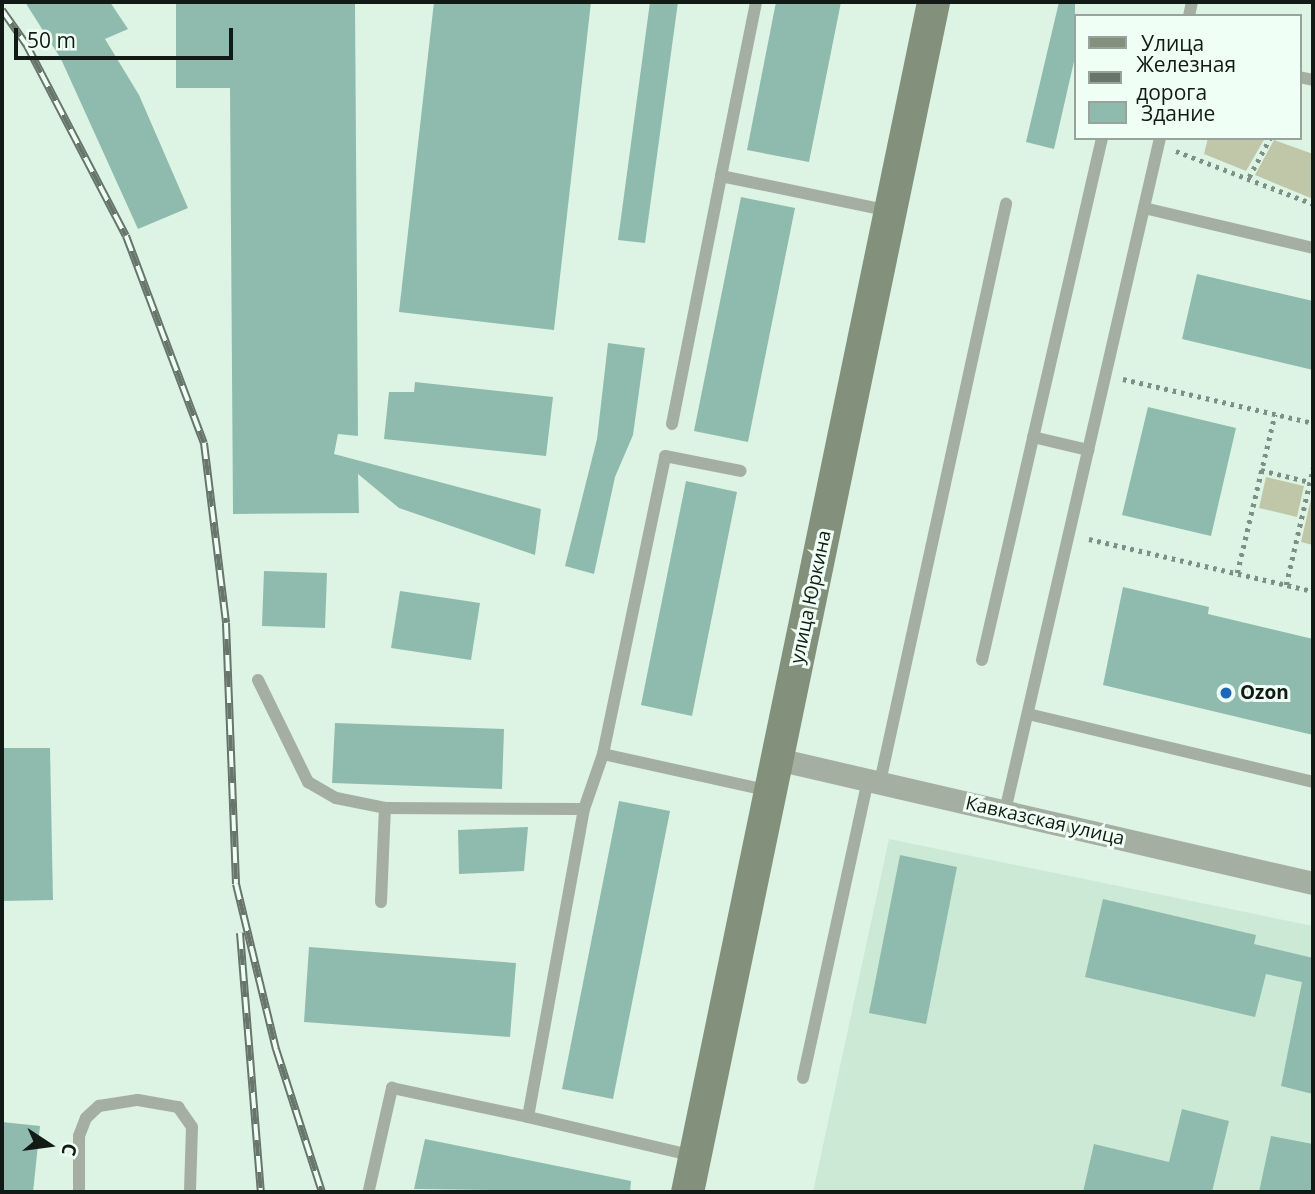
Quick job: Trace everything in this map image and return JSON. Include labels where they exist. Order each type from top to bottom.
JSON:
[{"type":"main road","name":"улица Юркина","points":[[687,1192],[933,2]]},
{"type":"street","name":"Кавказская улица","points":[[777,759],[1313,883]]},
{"type":"lane","points":[[672,424],[755,2]]},
{"type":"lane","points":[[982,660],[1102,140]]},
{"type":"lane","points":[[1005,811],[1159,143]]},
{"type":"lane","points":[[721,176],[890,211]]},
{"type":"lane","points":[[803,1078],[1006,204]]},
{"type":"lane","points":[[1144,208],[1313,248]]},
{"type":"lane","points":[[1033,437],[1088,450]]},
{"type":"lane","points":[[528,1117],[584,809],[603,754],[665,456],[741,471]]},
{"type":"lane","points":[[258,680],[308,782],[336,798],[385,808],[584,809]]},
{"type":"lane","points":[[1028,714],[1313,782]]},
{"type":"lane","points":[[603,754],[771,791]]},
{"type":"lane","points":[[381,902],[385,808]]},
{"type":"lane","points":[[369,1191],[392,1088],[695,1156]]},
{"type":"lane","points":[[79,1192],[79,1136],[86,1118],[99,1106],[138,1100],[178,1107],[192,1127],[190,1192]]},
{"type":"path","points":[[1249,177],[1269,140]]},
{"type":"path","points":[[1159,143],[1313,204]]},
{"type":"path","points":[[1106,374],[1313,423]]},
{"type":"path","points":[[1237,573],[1275,414]]},
{"type":"path","points":[[1286,585],[1313,468]]},
{"type":"path","points":[[1261,470],[1310,482]]},
{"type":"path","points":[[1069,534],[1313,591]]},
{"type":"shaded area","points":[[1208,140],[1264,140],[1246,171],[1204,154]]},
{"type":"shaded area","points":[[1274,140],[1313,154],[1313,199],[1255,175]]},
{"type":"shaded area","points":[[1266,477],[1304,486],[1297,517],[1259,508]]},
{"type":"shaded area","points":[[1313,490],[1313,545],[1301,542]]},
{"type":"shaded area","points":[[889,839],[1313,926],[1313,1192],[813,1192]]},
{"type":"building","points":[[25,2],[110,2],[128,29],[105,39],[139,95],[188,208],[138,229],[61,59]]},
{"type":"building","points":[[176,2],[355,2],[358,436],[338,434],[334,454],[541,509],[535,555],[399,508],[358,474],[359,513],[233,514],[230,88],[176,88]]},
{"type":"building","points":[[434,2],[591,2],[554,330],[399,312]]},
{"type":"building","points":[[650,2],[678,2],[645,243],[618,240]]},
{"type":"building","points":[[776,2],[841,2],[809,162],[747,150]]},
{"type":"building","points":[[1059,2],[1075,2],[1074,61],[1054,149],[1026,142]]},
{"type":"building","points":[[741,197],[795,208],[748,442],[694,431]]},
{"type":"building","points":[[1197,274],[1313,301],[1313,370],[1182,339]]},
{"type":"building","points":[[608,343],[645,348],[633,435],[615,477],[594,574],[565,566],[597,439]]},
{"type":"building","points":[[415,382],[553,397],[546,456],[384,439],[389,392],[414,392]]},
{"type":"building","points":[[1148,407],[1236,428],[1211,536],[1122,515]]},
{"type":"building","points":[[686,481],[737,492],[692,716],[641,705]]},
{"type":"building","points":[[264,571],[327,573],[325,628],[262,626]]},
{"type":"building","points":[[1123,587],[1209,607],[1208,614],[1313,639],[1313,735],[1103,685]]},
{"type":"building","points":[[400,591],[480,603],[471,660],[391,648]]},
{"type":"building","points":[[335,723],[504,729],[502,789],[332,783]]},
{"type":"building","points":[[2,748],[50,748],[53,900],[2,901]]},
{"type":"building","points":[[619,801],[670,811],[613,1099],[562,1089]]},
{"type":"building","points":[[528,827],[524,871],[459,874],[458,830]]},
{"type":"building","points":[[900,855],[957,867],[926,1024],[869,1013]]},
{"type":"building","points":[[1103,899],[1256,935],[1254,944],[1313,958],[1313,1094],[1281,1086],[1302,982],[1266,974],[1255,1017],[1085,977]]},
{"type":"building","points":[[309,947],[516,963],[510,1037],[304,1022]]},
{"type":"building","points":[[1182,1109],[1229,1121],[1212,1192],[1083,1192],[1094,1144],[1169,1162]]},
{"type":"building","points":[[2,1122],[40,1126],[33,1192],[2,1192]]},
{"type":"building","points":[[1271,1136],[1313,1144],[1313,1192],[1259,1192]]},
{"type":"building","points":[[425,1139],[631,1181],[630,1192],[414,1189]]},
{"type":"railway","points":[[2,10],[26,44],[126,236],[204,443],[226,623],[236,884],[276,1049],[322,1192]]},
{"type":"railway","points":[[240,933],[261,1192]]},
{"type":"place","name":"Ozon","points":[[1226,693]]}]
